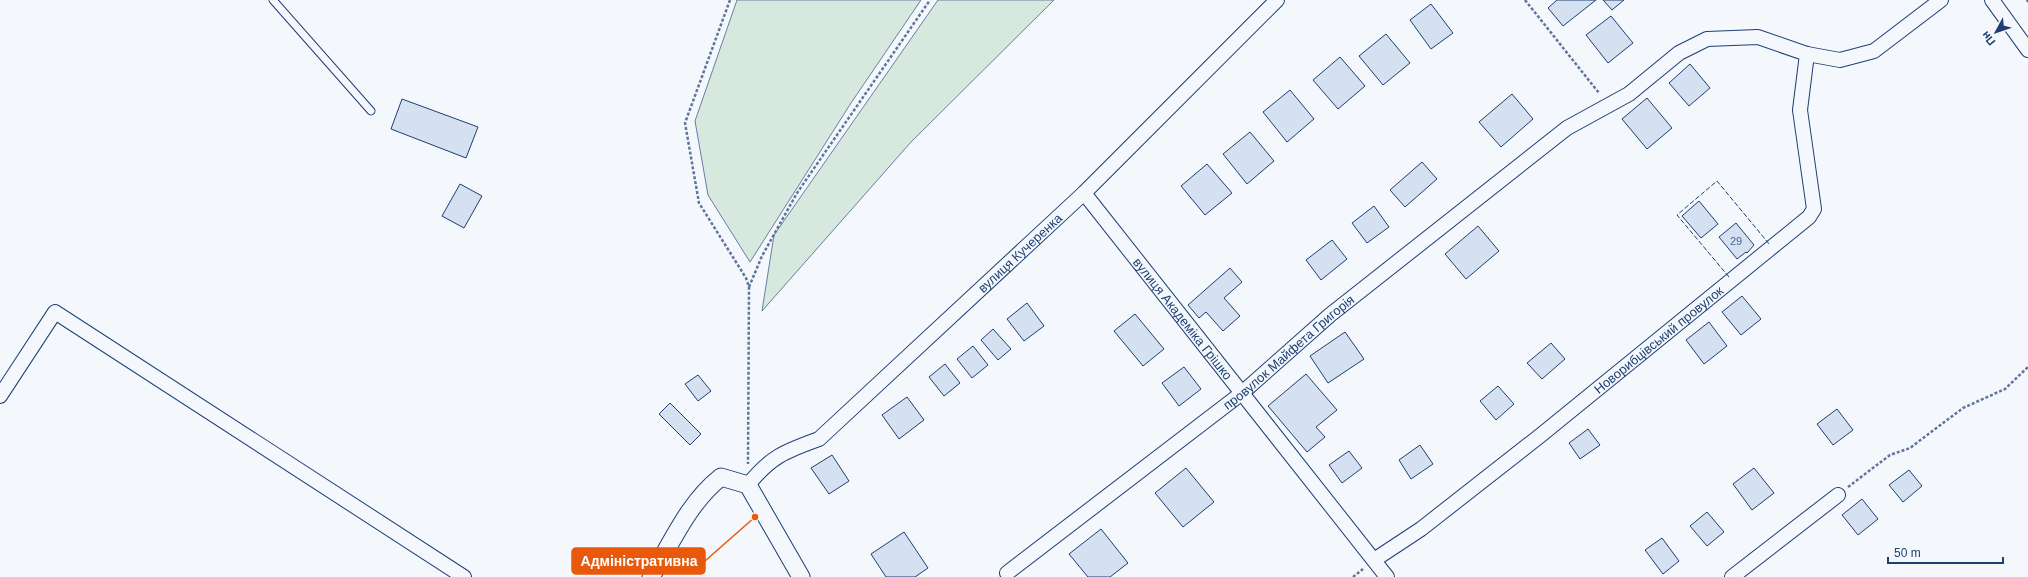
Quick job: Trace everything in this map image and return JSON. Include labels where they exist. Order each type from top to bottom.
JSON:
[{"type":"street","name":"вулиця Кучеренка","points":[[748,485],[760,470],[783,452],[819,439],[1084,192],[1277,0]]},
{"type":"street","name":"провулок Майфета Григорія","points":[[1007,573],[1242,393],[1330,315],[1567,128],[1629,94],[1679,53],[1707,39],[1758,37],[1807,54],[1840,60],[1874,51],[1941,0]]},
{"type":"street","points":[[1992,0],[2028,50]]},
{"type":"street","name":"Новорибцівський провулок","points":[[1374,560],[1421,529],[1541,435],[1809,217],[1814,209],[1800,110],[1807,54]]},
{"type":"street","name":"вулиця Академіка Грішко","points":[[1084,192],[1387,577]]},
{"type":"street","points":[[0,396],[56,312],[464,577]]},
{"type":"street","points":[[651,577],[693,506],[706,490],[722,477],[748,485],[801,577]]},
{"type":"street","points":[[1732,577],[1838,495]]},
{"type":"lane","points":[[273,0],[371,111]]},
{"type":"path","points":[[730,0],[685,123],[699,203],[746,278],[749,287],[748,485]]},
{"type":"path","points":[[749,287],[762,256],[797,193],[930,0]]},
{"type":"path","points":[[1525,0],[1608,105]]},
{"type":"path","points":[[1838,495],[1890,455],[1910,448],[1963,408],[2005,389],[2028,367]]},
{"type":"shaded area","points":[[737,0],[921,0],[851,103],[750,262],[708,195],[695,121]]},
{"type":"shaded area","points":[[938,0],[1054,0],[911,142],[762,311],[774,235]]},
{"type":"building","points":[[1557,0],[1596,0],[1563,26],[1548,8]]},
{"type":"building","points":[[1603,0],[1624,0],[1612,10]]},
{"type":"building","points":[[1431,4],[1453,33],[1431,49],[1410,20]]},
{"type":"building","points":[[1611,16],[1633,43],[1608,63],[1586,35]]},
{"type":"building","points":[[1386,34],[1410,63],[1383,85],[1359,56]]},
{"type":"building","points":[[1340,57],[1365,86],[1338,109],[1313,80]]},
{"type":"building","points":[[1690,64],[1710,88],[1689,106],[1669,83]]},
{"type":"building","points":[[1290,90],[1314,119],[1287,142],[1263,112]]},
{"type":"building","points":[[1512,94],[1533,119],[1501,147],[1479,122]]},
{"type":"building","points":[[1647,98],[1672,128],[1647,149],[1622,119]]},
{"type":"building","points":[[402,99],[478,127],[466,158],[391,129]]},
{"type":"building","points":[[1250,132],[1274,161],[1247,184],[1223,154]]},
{"type":"building","points":[[1422,162],[1437,179],[1405,207],[1390,190]]},
{"type":"building","points":[[1207,164],[1232,193],[1205,215],[1181,186]]},
{"type":"building","points":[[460,184],[482,196],[464,228],[442,216]]},
{"type":"building","points":[[1699,201],[1718,224],[1701,238],[1682,216]]},
{"type":"building","points":[[1374,206],[1389,227],[1367,243],[1352,223]]},
{"type":"building","points":[[1736,223],[1754,245],[1747,253],[1746,252],[1737,259],[1719,237]]},
{"type":"building","points":[[1478,226],[1499,251],[1466,279],[1445,254]]},
{"type":"building","points":[[1332,240],[1347,259],[1321,280],[1306,260]]},
{"type":"building","points":[[1230,268],[1242,282],[1224,298],[1240,316],[1223,331],[1206,312],[1199,318],[1188,305]]},
{"type":"building","points":[[1742,296],[1761,319],[1741,335],[1722,312]]},
{"type":"building","points":[[1027,303],[1044,326],[1024,341],[1007,319]]},
{"type":"building","points":[[1135,314],[1164,349],[1143,366],[1114,331]]},
{"type":"building","points":[[1709,322],[1727,346],[1704,364],[1686,340]]},
{"type":"building","points":[[993,329],[1011,349],[998,360],[981,340]]},
{"type":"building","points":[[1345,332],[1364,359],[1328,383],[1310,356]]},
{"type":"building","points":[[1551,343],[1565,359],[1542,379],[1527,363]]},
{"type":"building","points":[[973,346],[988,365],[972,378],[957,359]]},
{"type":"building","points":[[945,364],[960,383],[944,396],[929,377]]},
{"type":"building","points":[[1184,367],[1201,389],[1179,406],[1162,383]]},
{"type":"building","points":[[1306,374],[1337,410],[1316,427],[1325,437],[1307,452],[1268,406]]},
{"type":"building","points":[[698,375],[711,391],[698,401],[685,384]]},
{"type":"building","points":[[1498,386],[1514,404],[1496,420],[1480,401]]},
{"type":"building","points":[[907,397],[924,420],[899,439],[882,415]]},
{"type":"building","points":[[670,403],[701,434],[690,445],[659,414]]},
{"type":"building","points":[[1837,409],[1853,430],[1833,445],[1817,424]]},
{"type":"building","points":[[1588,429],[1600,445],[1580,459],[1569,443]]},
{"type":"building","points":[[1420,445],[1433,464],[1411,479],[1399,460]]},
{"type":"building","points":[[1349,451],[1362,468],[1342,483],[1329,465]]},
{"type":"building","points":[[832,455],[849,481],[829,494],[811,468]]},
{"type":"building","points":[[1186,468],[1214,502],[1183,527],[1155,493]]},
{"type":"building","points":[[1754,468],[1774,493],[1752,510],[1733,484]]},
{"type":"building","points":[[1909,470],[1922,486],[1903,502],[1889,485]]},
{"type":"building","points":[[1862,499],[1878,519],[1858,535],[1842,515]]},
{"type":"building","points":[[1707,512],[1724,532],[1707,546],[1690,526]]},
{"type":"building","points":[[1101,529],[1128,563],[1110,577],[1088,577],[1069,554]]},
{"type":"building","points":[[904,532],[928,568],[915,577],[886,577],[871,554]]},
{"type":"building","points":[[1662,538],[1679,561],[1663,574],[1645,550]]},
{"type":"fence","points":[[1729,277],[1677,215],[1717,181],[1770,245]]},
{"type":"place","name":"Адміністративна","points":[[755,517]]}]
